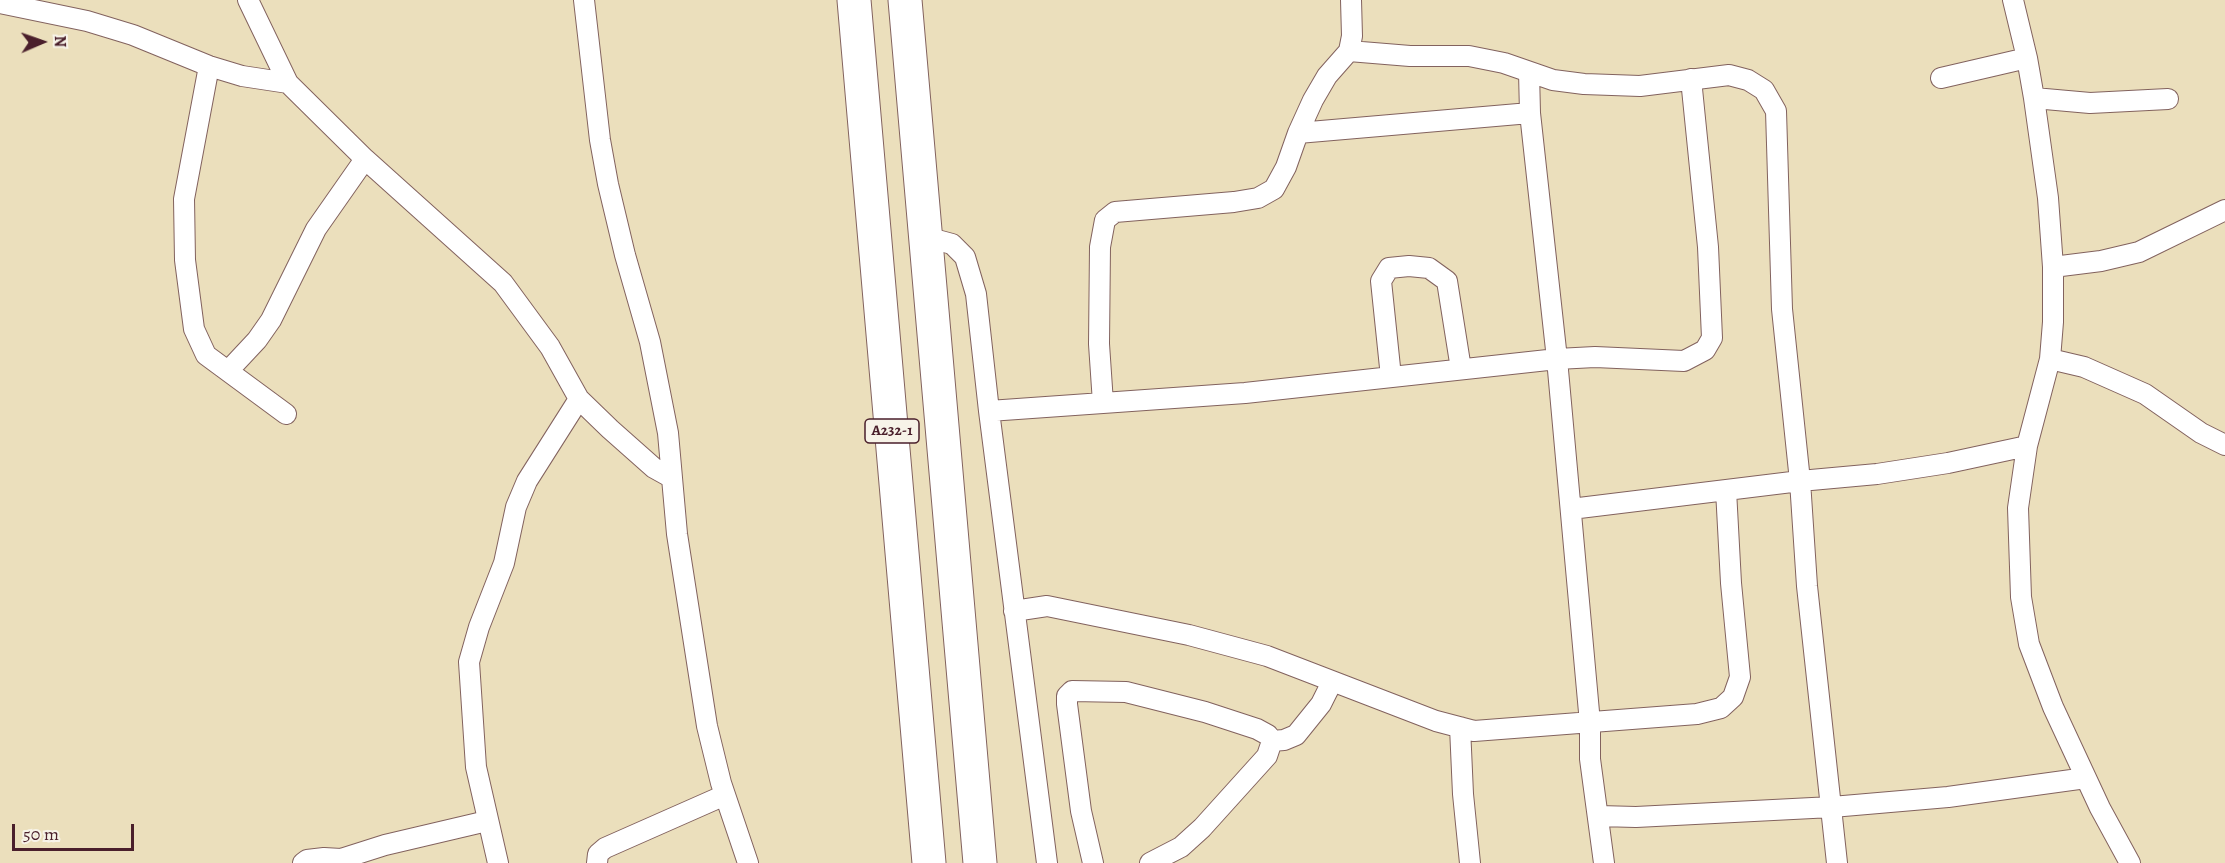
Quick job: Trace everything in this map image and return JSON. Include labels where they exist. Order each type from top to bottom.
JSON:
[{"type":"highway","name":"A232-1","points":[[854,0],[929,863]]},
{"type":"highway","name":"A232-1","points":[[905,0],[980,863]]},
{"type":"street","points":[[248,0],[288,82],[365,159],[503,284],[550,347],[579,399],[654,468],[672,478]]},
{"type":"street","points":[[584,0],[600,140],[608,184],[654,360],[668,433],[677,534],[707,726],[725,795],[748,863]]},
{"type":"street","points":[[1103,403],[1100,344],[1100,247],[1105,220],[1115,212],[1234,202],[1258,198],[1274,189],[1286,167],[1298,133],[1327,76],[1349,51],[1352,36],[1351,0]]},
{"type":"street","points":[[2013,0],[2028,58],[2034,98],[2048,198],[2053,267],[2050,359],[2027,446],[2018,507],[2021,597],[2029,644],[2053,707],[2130,863]]},
{"type":"street","points":[[0,3],[87,21],[133,35],[209,66],[242,75],[288,82]]},
{"type":"street","points":[[1349,51],[1410,56],[1468,56],[1504,63],[1553,80],[1584,84],[1640,86],[1729,75],[1748,80],[1764,90],[1776,111],[1782,309],[1837,863]]},
{"type":"street","points":[[1941,78],[2028,58]]},
{"type":"street","points":[[209,66],[184,199],[185,260],[194,329],[206,355],[286,414]]},
{"type":"street","points":[[1529,72],[1530,113],[1571,508],[1590,723],[1590,759],[1604,863]]},
{"type":"street","points":[[989,411],[1245,393],[1557,359],[1596,357],[1684,361],[1706,350],[1712,338],[1708,247],[1691,79]]},
{"type":"street","points":[[2034,98],[2090,103],[2168,99]]},
{"type":"street","points":[[1298,133],[1530,113]]},
{"type":"street","points":[[228,371],[257,340],[271,320],[316,229],[365,159]]},
{"type":"street","points":[[2053,267],[2101,261],[2139,252],[2225,210]]},
{"type":"street","points":[[926,237],[952,244],[965,257],[976,294],[1047,863]]},
{"type":"street","points":[[1390,377],[1381,300],[1381,281],[1389,268],[1429,268],[1447,281],[1461,369]]},
{"type":"street","points":[[2050,359],[2084,367],[2145,394],[2201,433],[2225,445]]},
{"type":"street","points":[[498,863],[476,767],[469,662],[478,627],[504,563],[516,507],[526,481],[579,399]]},
{"type":"street","points":[[1571,508],[1897,471],[2027,446]]},
{"type":"street","points":[[1014,610],[1047,606],[1189,635],[1267,656],[1436,721],[1474,731],[1697,714],[1721,708],[1733,697],[1740,677],[1731,583],[1726,490]]},
{"type":"street","points":[[1272,741],[1284,740],[1296,735],[1321,704],[1332,682]]},
{"type":"street","points":[[1093,863],[1081,812],[1070,727],[1067,696],[1072,691],[1126,692],[1248,726],[1268,735],[1272,741]]},
{"type":"street","points":[[1460,727],[1462,794],[1470,863]]},
{"type":"street","points":[[1150,863],[1181,847],[1202,828],[1267,756],[1272,741]]},
{"type":"street","points":[[1599,816],[1636,817],[1832,807],[1948,797],[2086,777]]},
{"type":"street","points":[[597,863],[598,854],[605,848],[725,795]]},
{"type":"street","points":[[303,863],[307,860],[324,858],[341,859],[385,845],[487,821]]}]
